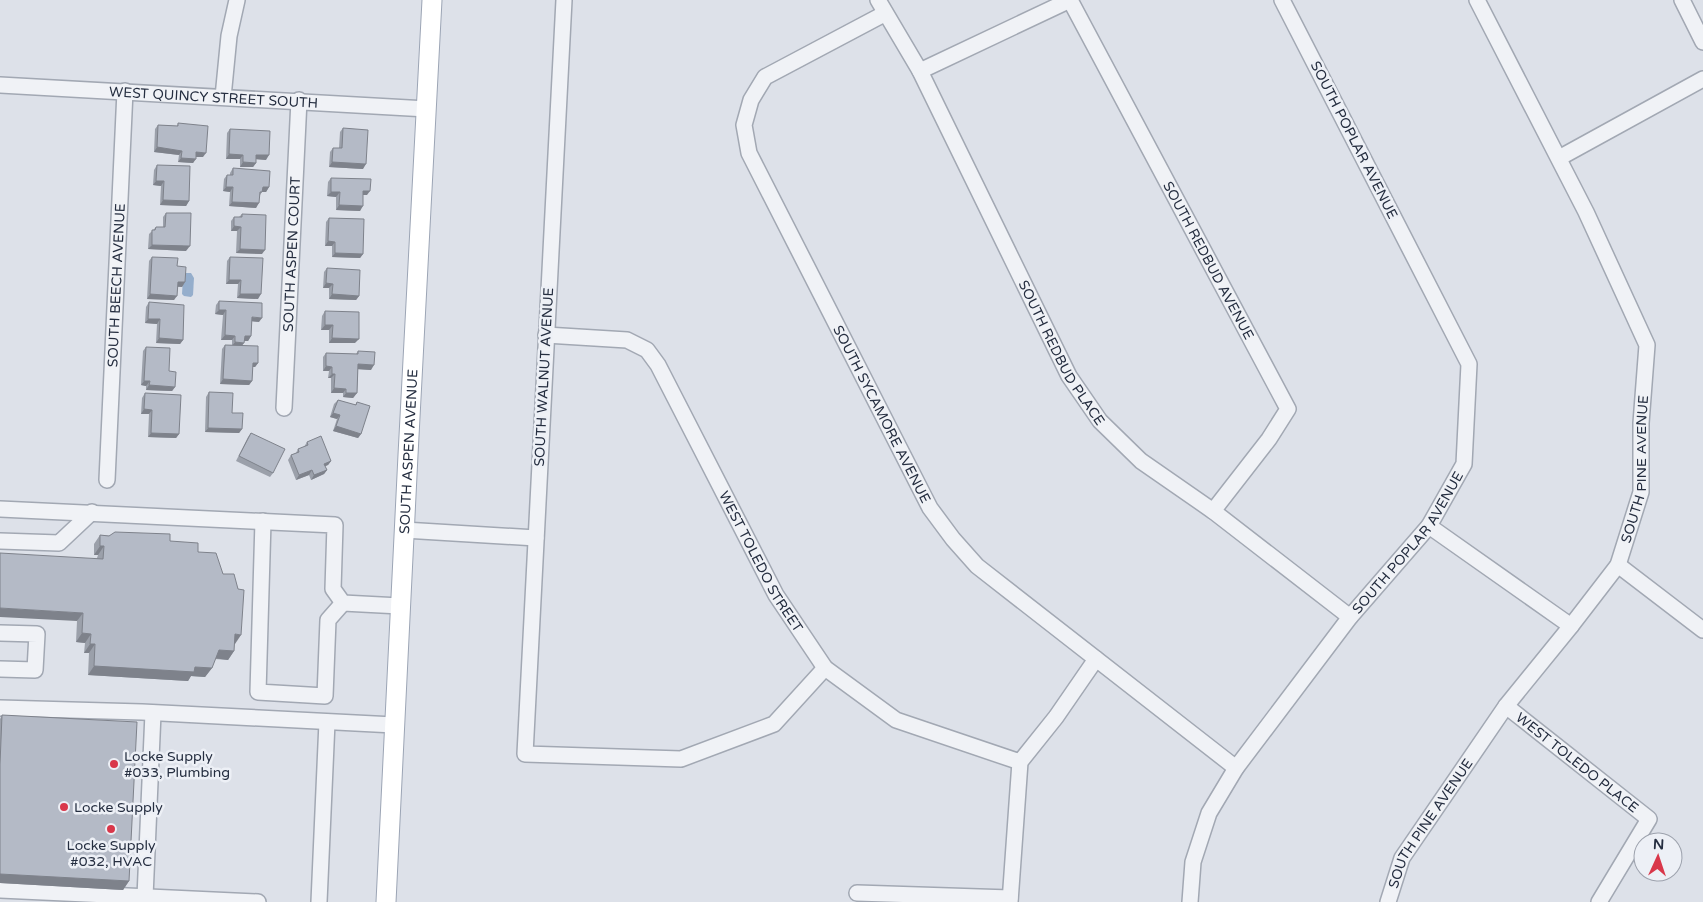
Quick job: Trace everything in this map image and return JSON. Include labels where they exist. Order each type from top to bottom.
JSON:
[{"type":"main road","name":"SOUTH ASPEN AVENUE","points":[[386,902],[432,0]]},
{"type":"street","points":[[223,97],[229,36],[237,0]]},
{"type":"street","name":"SOUTH WALNUT AVENUE","points":[[564,0],[525,754],[681,759],[774,724],[825,668]]},
{"type":"street","name":"SOUTH REDBUD AVENUE","points":[[920,71],[1070,0],[1288,409],[1269,439],[1213,511]]},
{"type":"street","name":"SOUTH POPLAR AVENUE","points":[[1190,902],[1193,862],[1209,813],[1236,768],[1350,617],[1429,526],[1464,464],[1469,364],[1282,0]]},
{"type":"street","name":"SOUTH PINE AVENUE","points":[[1388,902],[1402,858],[1506,706],[1618,565],[1641,492],[1641,423],[1647,345],[1560,158],[1477,0]]},
{"type":"street","points":[[1682,0],[1703,42]]},
{"type":"street","name":"SOUTH REDBUD PLACE","points":[[881,7],[920,71],[1069,376],[1100,421],[1141,461],[1213,511],[1350,617]]},
{"type":"street","name":"SOUTH SYCAMORE AVENUE","points":[[881,7],[765,77],[751,100],[744,125],[749,153],[930,508],[952,539],[977,566],[1236,768]]},
{"type":"street","points":[[1560,158],[1703,79]]},
{"type":"street","name":"WEST QUINCY STREET SOUTH","points":[[0,85],[427,108]]},
{"type":"street","name":"SOUTH BEECH AVENUE","points":[[107,480],[125,91]]},
{"type":"street","name":"SOUTH ASPEN COURT","points":[[284,408],[298,100]]},
{"type":"street","name":"WEST TOLEDO STREET","points":[[546,335],[627,340],[647,350],[658,365],[776,595],[825,668],[896,720],[1020,762]]},
{"type":"street","points":[[0,509],[335,525],[333,589],[342,603]]},
{"type":"street","points":[[0,542],[59,543],[92,512]]},
{"type":"street","points":[[263,521],[258,692],[325,696],[328,620],[342,603]]},
{"type":"street","points":[[1429,526],[1571,626]]},
{"type":"street","points":[[404,530],[536,538]]},
{"type":"street","points":[[1618,565],[1703,630]]},
{"type":"street","points":[[342,603],[400,606]]},
{"type":"street","points":[[0,633],[37,634],[35,670],[0,670]]},
{"type":"street","points":[[858,893],[1010,900],[1020,762],[1056,717],[1096,659]]},
{"type":"street","name":"WEST TOLEDO PLACE","points":[[1506,706],[1649,819],[1599,902]]},
{"type":"street","points":[[0,708],[153,713],[394,725]]},
{"type":"street","points":[[145,897],[153,713]]},
{"type":"street","points":[[319,902],[327,722]]},
{"type":"street","points":[[0,890],[258,902]]},
{"type":"water","points":[[186,273],[191,273],[194,278],[193,295],[191,297],[182,294],[183,277]]},
{"type":"building","points":[[178,123],[208,126],[206,153],[196,152],[196,159],[181,158],[182,151],[157,147],[158,125],[178,126]]},
{"type":"building","points":[[343,128],[368,130],[366,164],[332,162],[333,148],[342,148]]},
{"type":"building","points":[[230,129],[270,131],[269,155],[256,155],[256,163],[243,162],[243,155],[229,154]]},
{"type":"building","points":[[157,165],[190,166],[189,201],[163,200],[164,181],[156,181]]},
{"type":"building","points":[[233,168],[270,171],[269,187],[263,187],[262,192],[260,192],[259,203],[232,202],[233,187],[226,187],[227,175],[233,175]]},
{"type":"building","points":[[331,178],[371,179],[370,191],[363,191],[363,206],[339,205],[340,192],[331,192]]},
{"type":"building","points":[[166,213],[191,213],[190,246],[152,245],[152,230],[155,230],[156,227],[165,227]]},
{"type":"building","points":[[242,214],[266,215],[265,250],[240,249],[241,227],[234,226],[234,217],[242,217]]},
{"type":"building","points":[[329,218],[364,219],[363,254],[335,253],[335,242],[328,241]]},
{"type":"building","points":[[152,257],[178,258],[177,266],[186,267],[185,282],[178,282],[177,296],[150,294]]},
{"type":"building","points":[[230,257],[263,258],[261,294],[240,294],[241,280],[229,280]]},
{"type":"building","points":[[327,268],[360,270],[359,296],[332,294],[333,284],[326,283]]},
{"type":"building","points":[[219,301],[262,303],[262,318],[252,317],[251,336],[245,336],[244,343],[235,342],[235,336],[225,335],[226,310],[219,310]]},
{"type":"building","points":[[149,302],[184,305],[183,340],[159,338],[160,319],[148,319]]},
{"type":"building","points":[[325,311],[359,312],[359,339],[332,338],[333,325],[325,325]]},
{"type":"building","points":[[225,345],[258,346],[258,363],[253,363],[252,381],[223,379]]},
{"type":"building","points":[[146,347],[170,348],[169,371],[176,372],[175,387],[149,385],[150,381],[144,381]]},
{"type":"building","points":[[358,351],[375,352],[374,365],[358,364],[357,393],[346,393],[346,389],[334,388],[335,374],[332,374],[332,367],[326,366],[326,353],[358,354]]},
{"type":"building","points":[[209,392],[233,393],[232,413],[243,413],[242,429],[208,428]]},
{"type":"building","points":[[145,393],[181,395],[179,434],[151,433],[152,410],[144,409]]},
{"type":"building","points":[[338,400],[356,405],[357,402],[370,406],[361,434],[336,426],[340,415],[333,413]]},
{"type":"building","points":[[251,433],[285,449],[273,473],[239,456]]},
{"type":"building","points":[[321,436],[331,461],[324,464],[327,470],[314,475],[312,470],[299,475],[291,455],[299,452],[298,449],[308,445],[307,442]]},
{"type":"building","points":[[115,532],[170,534],[170,541],[198,543],[198,552],[216,553],[223,574],[234,574],[238,589],[244,590],[241,635],[235,634],[234,651],[219,650],[212,668],[195,667],[194,672],[94,666],[95,644],[90,644],[91,634],[82,633],[83,613],[0,608],[0,553],[103,559],[104,546],[100,546],[100,535],[109,536]]},
{"type":"building","name":"Locke Supply","points":[[2,715],[137,722],[129,881],[0,874]]},
{"type":"place","name":"Locke Supply #033, Plumbing","points":[[114,764]]},
{"type":"place","name":"Locke Supply","points":[[64,807]]},
{"type":"place","name":"Locke Supply #032, HVAC","points":[[111,829]]}]
